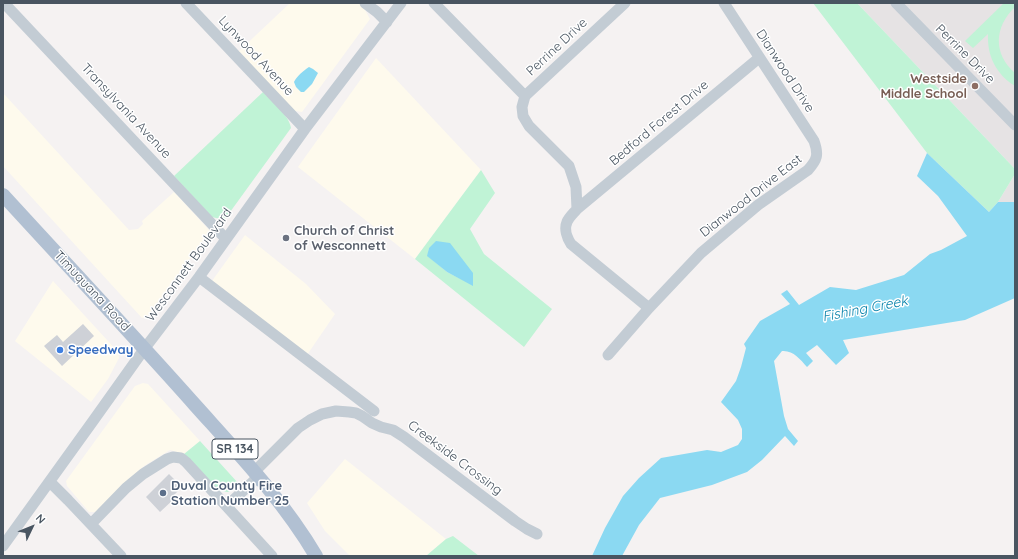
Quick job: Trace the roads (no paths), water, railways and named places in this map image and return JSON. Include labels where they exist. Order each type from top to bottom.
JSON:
[{"type":"main road","name":"Timuquana Road","points":[[3,195],[145,348],[257,473],[288,513],[316,556]]},
{"type":"street","name":"Transylvania Avenue","points":[[4,3],[226,239]]},
{"type":"street","name":"Lynwood Avenue","points":[[186,3],[305,129]]},
{"type":"street","points":[[365,3],[387,22]]},
{"type":"street","name":"Wesconnett Boulevard","points":[[3,546],[305,129],[401,3]]},
{"type":"street","points":[[434,3],[525,96],[522,107],[523,116],[529,126],[569,166],[576,187],[577,209]]},
{"type":"street","name":"Perrine Drive","points":[[525,96],[625,3]]},
{"type":"street","name":"Dianwood Drive","points":[[724,3],[814,141],[817,148],[817,155]]},
{"type":"street","name":"Perrine Drive","points":[[896,3],[1015,125]]},
{"type":"street","name":"Bedford Forest Drive","points":[[649,308],[571,244],[567,238],[567,222],[577,209],[759,58]]},
{"type":"street","name":"Dianwood Drive East","points":[[608,355],[649,308],[701,253],[758,205],[808,170],[814,163],[817,155]]},
{"type":"street","points":[[199,277],[374,411]]},
{"type":"street","name":"Creekside Crossing","points":[[227,506],[290,435],[298,428],[322,414],[336,411],[349,412],[362,416],[381,427],[393,430],[404,437],[515,521],[537,534]]},
{"type":"street","points":[[90,524],[126,488],[143,474],[167,459],[173,457],[181,458],[272,556]]},
{"type":"street","points":[[50,482],[121,556]]},
{"type":"water","points":[[309,67],[318,73],[312,84],[304,92],[301,92],[296,87],[294,82],[300,74]]},
{"type":"water","name":"Fishing Creek","points":[[927,153],[989,212],[998,202],[1015,202],[1015,298],[965,320],[843,340],[849,353],[836,365],[817,345],[806,353],[813,361],[807,367],[799,358],[790,352],[782,351],[774,361],[784,416],[788,429],[798,441],[794,446],[785,436],[762,460],[747,472],[712,485],[660,498],[639,525],[622,556],[592,556],[605,528],[623,496],[639,478],[661,458],[707,450],[721,452],[738,445],[742,439],[742,429],[738,420],[721,402],[736,381],[746,348],[744,344],[760,321],[790,304],[781,294],[787,290],[799,305],[830,287],[856,290],[904,275],[930,254],[941,250],[967,236],[938,196],[917,176]]},
{"type":"water","points":[[436,241],[450,243],[473,273],[473,286],[447,272],[427,256],[429,248]]},
{"type":"place","name":"Westside Middle School","points":[[975,86]]},
{"type":"place","name":"Church of Christ of Wesconnett","points":[[286,238]]},
{"type":"place","name":"Speedway","points":[[60,350]]},
{"type":"place","name":"Duval County Fire Station Number 25","points":[[163,493]]}]
